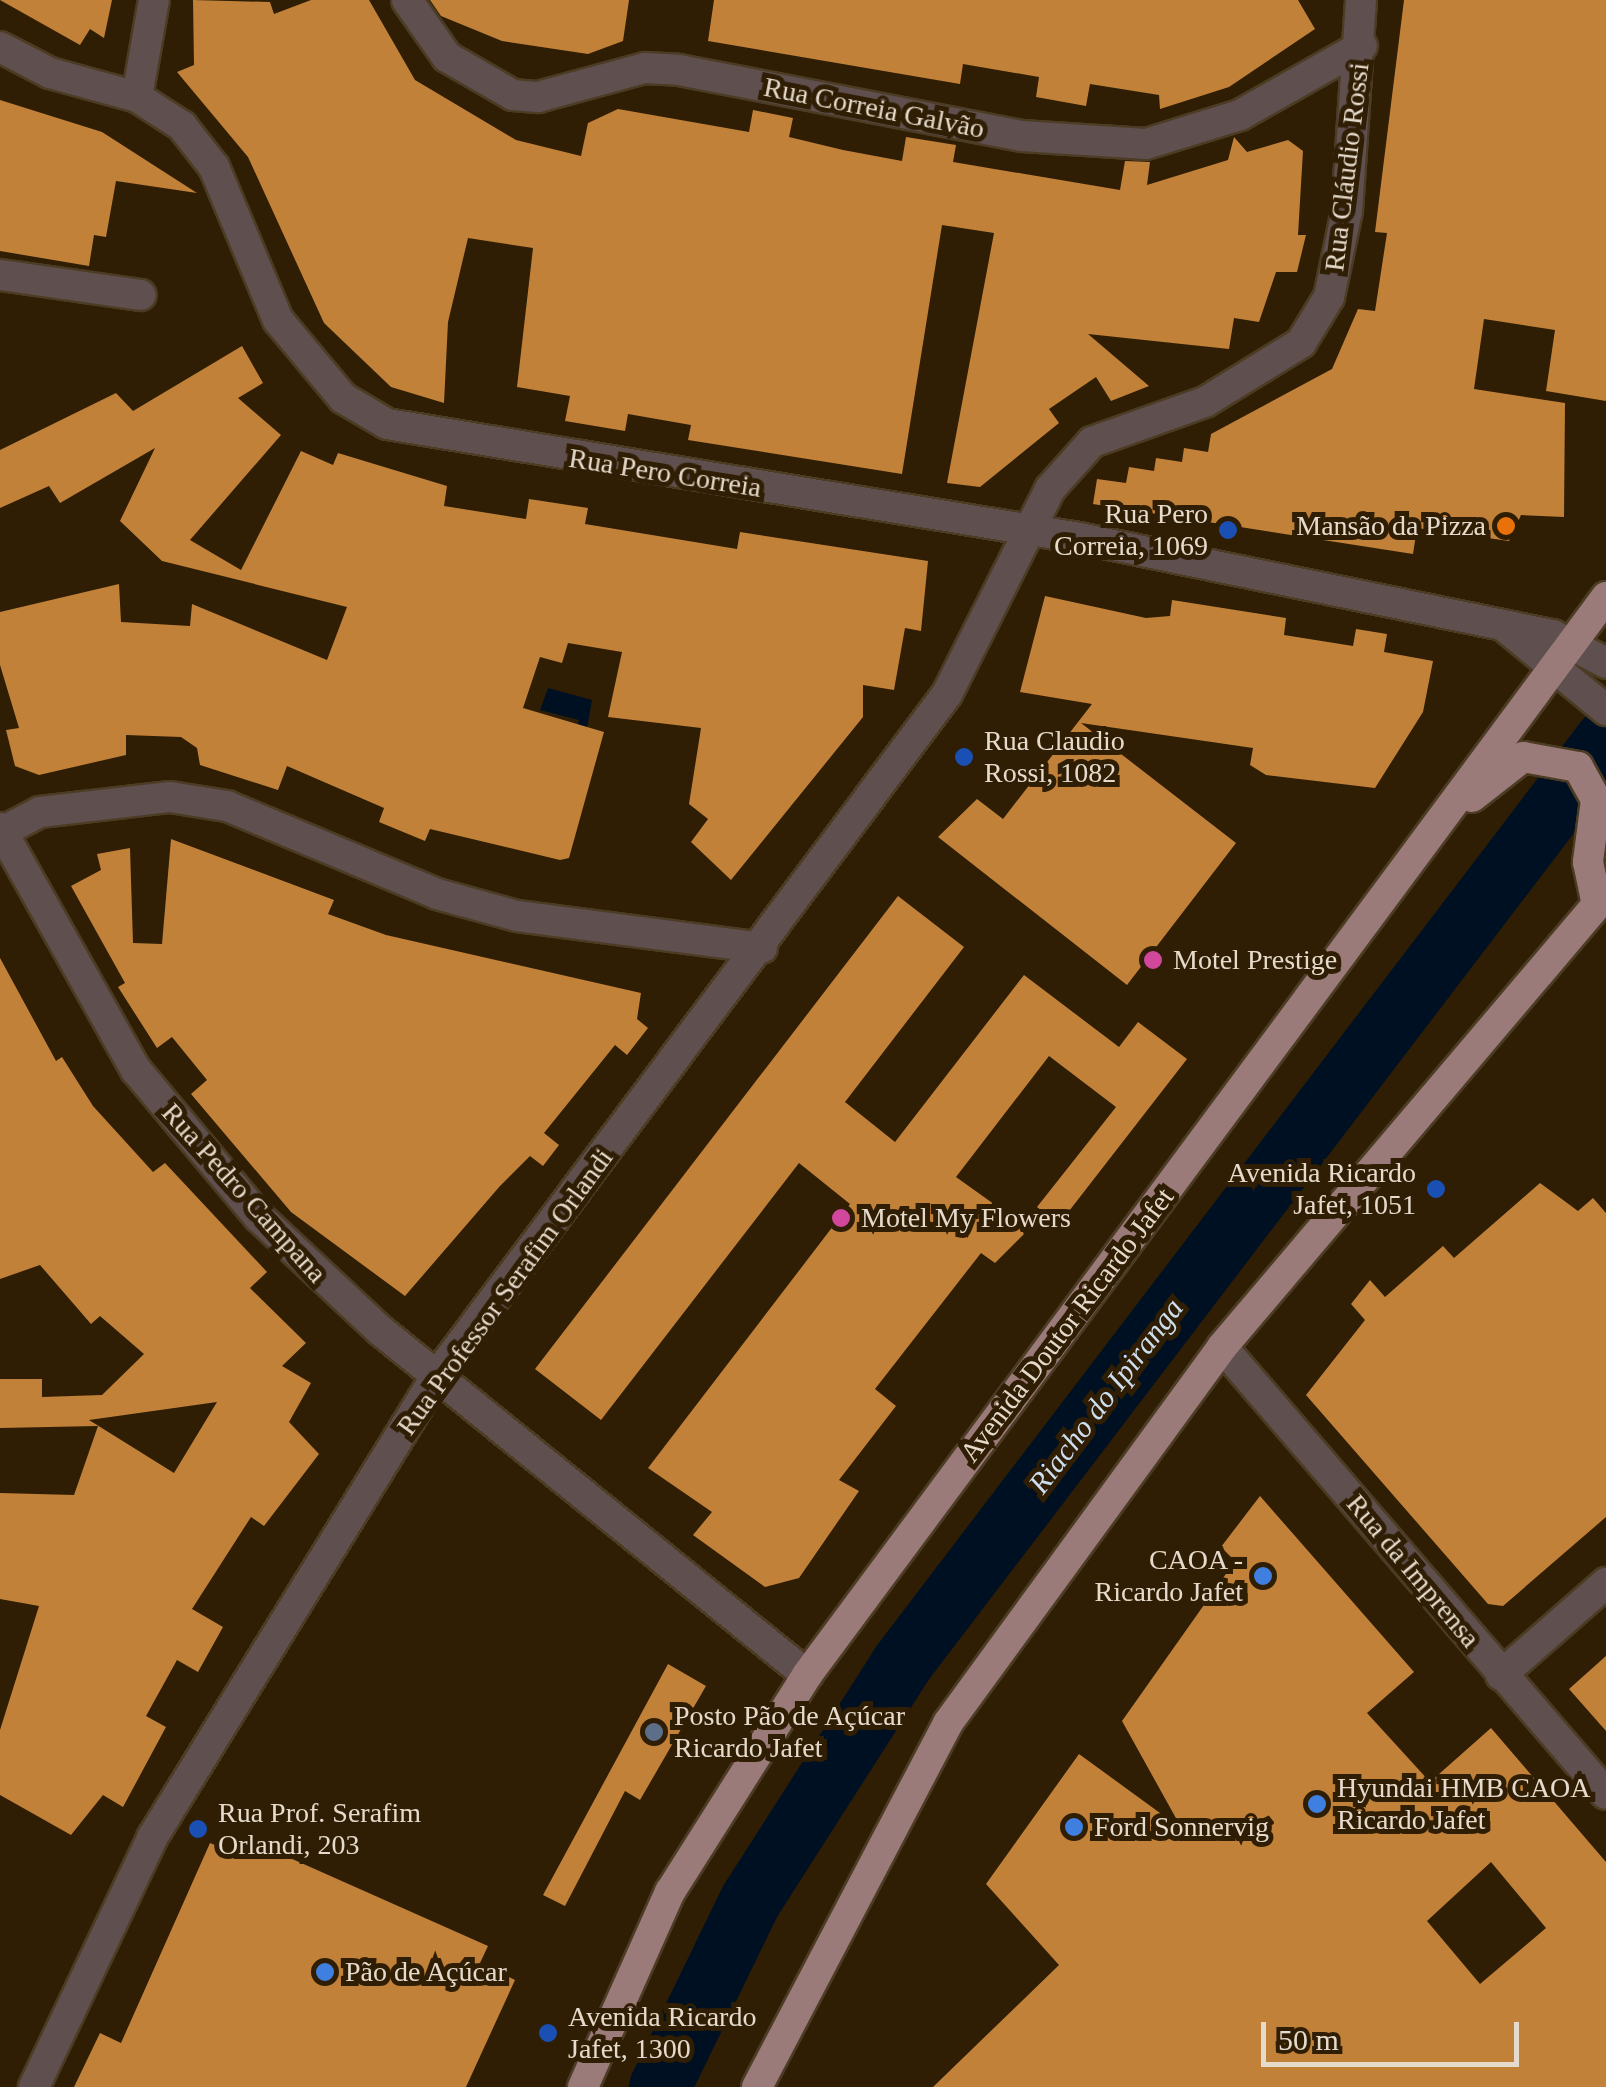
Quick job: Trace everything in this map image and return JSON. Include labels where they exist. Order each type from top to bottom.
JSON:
[{"type":"main road","name":"Avenida Doutor Ricardo Jafet","points":[[583,2087],[670,1892],[807,1674],[1557,675],[1606,597]]},
{"type":"main road","points":[[757,2087],[948,1724],[1222,1347],[1602,900],[1592,786],[1578,767],[1523,757],[1445,820]]},
{"type":"street","points":[[136,98],[154,0]]},
{"type":"street","name":"Rua Correia Galvão","points":[[408,0],[447,57],[512,95],[538,97],[645,68],[679,70],[1022,136],[1146,144],[1240,115],[1362,46]]},
{"type":"street","name":"Rua Cláudio Rossi","points":[[1030,531],[1050,489],[1092,442],[1206,402],[1301,343],[1329,297],[1343,228],[1362,46],[1361,0]]},
{"type":"street","name":"Rua Pero Correia","points":[[0,47],[50,73],[136,98],[182,126],[214,167],[278,320],[305,360],[386,424],[1030,531],[1575,643]]},
{"type":"street","points":[[0,276],[142,295]]},
{"type":"street","name":"Rua Professor Serafim Orlandi","points":[[34,2087],[138,1864],[436,1376],[762,948],[947,694],[1030,531]]},
{"type":"street","points":[[1505,626],[1557,675],[1606,710]]},
{"type":"street","points":[[1575,643],[1606,663]]},
{"type":"street","points":[[0,831],[40,812],[170,797],[227,806],[437,894],[517,916],[762,948]]},
{"type":"street","name":"Rua Pedro Campana","points":[[0,831],[136,1070],[259,1217],[436,1376],[807,1674]]},
{"type":"street","name":"Rua da Imprensa","points":[[1222,1347],[1606,1794]]},
{"type":"street","points":[[1500,1675],[1606,1583]]},
{"type":"water","points":[[548,688],[592,700],[586,734],[576,731],[579,720],[540,710]]},
{"type":"building","points":[[0,0],[112,0],[104,38],[90,29],[80,45]]},
{"type":"building","points":[[193,0],[270,2],[274,14],[311,0],[369,0],[415,80],[516,140],[581,156],[588,123],[618,109],[749,132],[753,110],[793,118],[789,137],[843,150],[902,161],[906,137],[956,145],[953,162],[1120,190],[1125,161],[1150,162],[1147,185],[1228,160],[1234,137],[1247,152],[1288,140],[1303,151],[1298,235],[1306,235],[1297,272],[1276,272],[1259,322],[1234,318],[1229,349],[1088,334],[1149,386],[1111,401],[1096,377],[1049,409],[1059,423],[980,487],[947,483],[994,233],[942,225],[902,474],[688,440],[691,425],[628,414],[625,431],[565,421],[570,396],[517,387],[533,248],[468,238],[448,322],[444,403],[391,387],[324,323],[248,157],[177,72],[194,65]]},
{"type":"building","points":[[430,0],[629,0],[623,41],[588,54],[502,41],[441,16]]},
{"type":"building","points":[[714,0],[1298,0],[1315,29],[1229,87],[1160,109],[1159,95],[1090,84],[1086,106],[1036,97],[1039,77],[963,64],[960,84],[708,41]]},
{"type":"building","points":[[1404,0],[1606,0],[1606,401],[1546,391],[1555,330],[1484,319],[1474,389],[1565,403],[1564,517],[1521,515],[1509,541],[1417,528],[1413,554],[1093,504],[1097,479],[1126,483],[1129,467],[1154,471],[1156,458],[1182,462],[1184,448],[1208,452],[1211,434],[1332,369],[1358,309],[1375,311],[1387,233],[1375,232]]},
{"type":"building","points":[[0,100],[102,132],[197,193],[116,181],[106,237],[94,235],[89,266],[0,251]]},
{"type":"building","points":[[242,346],[263,383],[238,398],[281,435],[190,540],[241,570],[301,451],[333,465],[338,453],[447,486],[444,506],[526,519],[529,499],[588,508],[585,524],[737,549],[740,532],[928,561],[921,631],[905,628],[894,690],[863,685],[863,717],[731,880],[691,842],[708,819],[689,804],[701,728],[608,717],[622,652],[568,643],[562,663],[540,657],[523,708],[604,732],[569,858],[560,860],[430,829],[425,841],[379,822],[384,808],[287,766],[278,790],[200,765],[197,748],[181,737],[126,735],[126,755],[39,775],[15,766],[6,730],[19,728],[0,665],[0,612],[119,584],[121,622],[190,626],[192,604],[327,660],[347,607],[162,561],[120,521],[155,448],[60,503],[49,486],[0,508],[0,450],[116,393],[133,411]]},
{"type":"building","points":[[1045,596],[1146,618],[1170,616],[1172,600],[1286,618],[1284,635],[1353,646],[1356,629],[1387,634],[1384,652],[1433,661],[1423,712],[1375,788],[1266,775],[1250,765],[1253,748],[1081,723],[1236,843],[1127,985],[938,837],[977,799],[1003,819],[1092,704],[1020,692]]},
{"type":"building","points":[[171,839],[334,900],[328,914],[386,935],[641,993],[637,1019],[648,1028],[627,1055],[615,1045],[544,1133],[559,1145],[543,1166],[530,1156],[405,1296],[291,1212],[191,1094],[207,1080],[172,1037],[157,1048],[118,987],[125,983],[71,886],[101,870],[97,854],[130,848],[133,943],[162,944]]},
{"type":"building","points":[[898,896],[964,947],[845,1102],[895,1142],[1024,975],[1119,1047],[1138,1022],[1187,1059],[1059,1224],[1037,1207],[1116,1107],[1049,1056],[956,1177],[1029,1229],[995,1263],[981,1253],[875,1389],[896,1406],[839,1480],[859,1491],[799,1578],[765,1587],[693,1535],[712,1512],[648,1468],[850,1204],[799,1163],[601,1420],[535,1369]]},
{"type":"building","points":[[0,958],[56,1061],[62,1057],[93,1106],[153,1172],[165,1163],[267,1272],[250,1288],[306,1343],[282,1366],[311,1383],[289,1422],[319,1454],[264,1526],[251,1517],[192,1609],[223,1627],[198,1672],[177,1660],[146,1716],[166,1727],[123,1807],[103,1795],[71,1835],[0,1795],[0,1730],[39,1606],[0,1599],[0,1493],[74,1495],[98,1426],[0,1428],[0,1379],[42,1379],[42,1397],[102,1395],[144,1354],[100,1316],[91,1324],[40,1265],[0,1279]],"holes":[[[217,1402],[174,1473],[89,1420]]]},
{"type":"building","points":[[1540,1183],[1578,1211],[1593,1198],[1606,1213],[1606,1517],[1503,1606],[1488,1604],[1306,1395],[1365,1320],[1351,1304],[1370,1280],[1385,1297],[1443,1246],[1454,1258]]},
{"type":"building","points":[[1260,1496],[1414,1672],[1367,1713],[1430,1782],[1491,1728],[1606,1862],[1606,2087],[933,2087],[1059,1965],[986,1884],[1079,1754],[1182,1829],[1122,1721],[1235,1561],[1221,1547]],"holes":[[[1491,1862],[1546,1928],[1480,1984],[1427,1921]]]},
{"type":"building","points":[[1606,1656],[1606,1731],[1569,1689]]},
{"type":"building","name":"Posto Pão de Açúcar Ricardo Jafet","points":[[668,1664],[706,1686],[640,1800],[625,1791],[565,1906],[543,1895]]},
{"type":"building","name":"Pão de Açúcar","points":[[247,1839],[488,1946],[480,1963],[515,1980],[466,2087],[74,2087],[100,2033],[121,2043],[210,1843],[240,1855]]},
{"type":"waterway","name":"Riacho do Ipiranga","points":[[660,2087],[751,1900],[901,1665],[1606,740]]},
{"type":"place","name":"Mansão da Pizza","points":[[1506,526]]},
{"type":"place","name":"Rua Pero Correia, 1069","points":[[1228,530]]},
{"type":"place","name":"Rua Claudio Rossi, 1082","points":[[964,757]]},
{"type":"place","name":"Motel Prestige","points":[[1153,960]]},
{"type":"place","name":"Avenida Ricardo Jafet, 1051","points":[[1436,1189]]},
{"type":"place","name":"Motel My Flowers","points":[[841,1218]]},
{"type":"place","name":"CAOA - Ricardo Jafet","points":[[1263,1576]]},
{"type":"place","name":"Posto Pão de Açúcar Ricardo Jafet","points":[[654,1732]]},
{"type":"place","name":"Hyundai HMB CAOA Ricardo Jafet","points":[[1317,1804]]},
{"type":"place","name":"Ford Sonnervig","points":[[1074,1827]]},
{"type":"place","name":"Rua Prof. Serafim Orlandi, 203","points":[[198,1829]]},
{"type":"place","name":"Pão de Açúcar","points":[[325,1972]]},
{"type":"place","name":"Avenida Ricardo Jafet, 1300","points":[[548,2033]]}]
